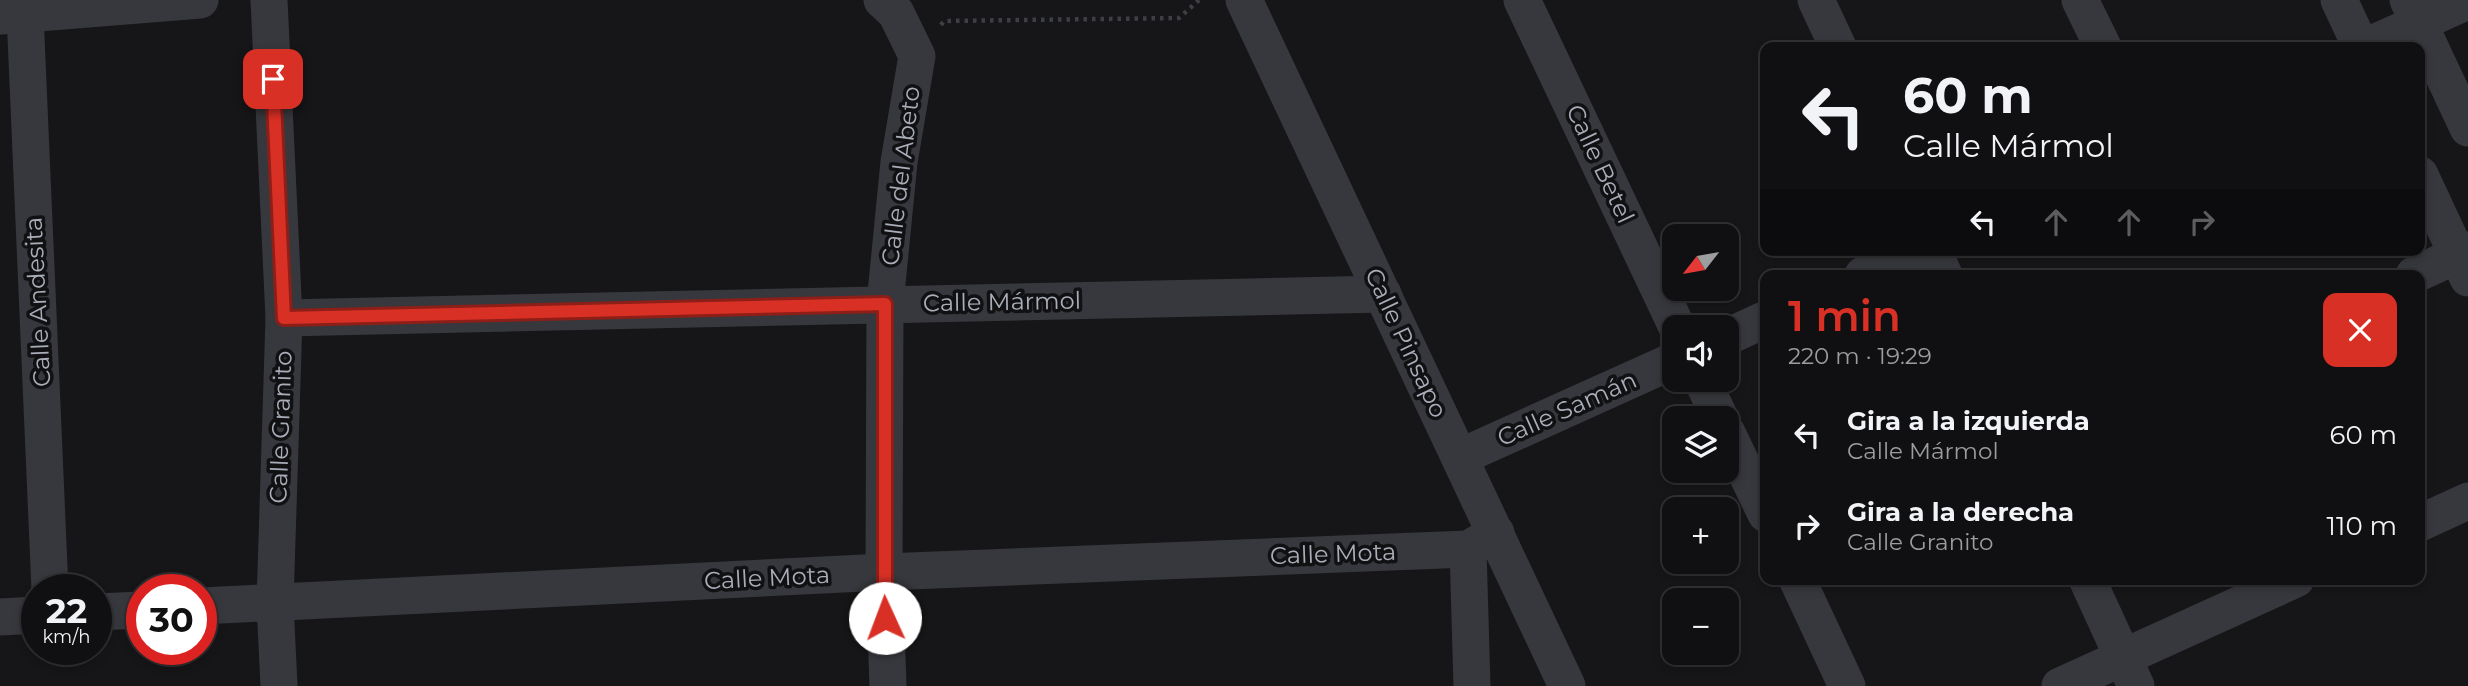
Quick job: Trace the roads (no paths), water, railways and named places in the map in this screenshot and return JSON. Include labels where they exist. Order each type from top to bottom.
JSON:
[{"type":"street","points":[[13,15],[200,0]]},
{"type":"street","name":"Calle Granito","points":[[270,0],[284,318],[275,603],[279,686]]},
{"type":"street","name":"Calle del Abeto","points":[[882,0],[896,13],[917,56],[899,162],[885,304],[884,572],[888,686]]},
{"type":"street","name":"Calle Pinsapo","points":[[1244,0],[1460,457],[1482,541],[1567,686]]},
{"type":"street","name":"Calle Betel","points":[[1522,0],[1671,315]]},
{"type":"street","points":[[1816,0],[1836,42]]},
{"type":"street","points":[[2080,0],[2101,42]]},
{"type":"street","points":[[2339,0],[2360,42]]},
{"type":"street","points":[[2370,42],[2413,11],[2468,1]]},
{"type":"street","points":[[2413,11],[2468,128]]},
{"type":"street","name":"Calle Andesita","points":[[13,15],[50,574]]},
{"type":"street","points":[[2425,185],[2464,261],[2425,272]]},
{"type":"street","points":[[1874,270],[1904,256]]},
{"type":"street","name":"Calle Mármol","points":[[284,318],[1383,295]]},
{"type":"street","points":[[1739,331],[1760,322]]},
{"type":"street","name":"Calle Samán","points":[[1460,457],[1662,366]]},
{"type":"street","points":[[1739,458],[1760,502]]},
{"type":"street","points":[[2425,521],[2468,501]]},
{"type":"street","points":[[1472,686],[1482,541]]},
{"type":"street","name":"Calle Mota","points":[[217,605],[1482,541]]},
{"type":"street","points":[[1800,585],[1847,686]]},
{"type":"street","points":[[2090,585],[2130,672]]},
{"type":"street","points":[[2060,686],[2130,672],[2285,585]]},
{"type":"street","points":[[0,617],[21,616]]}]
